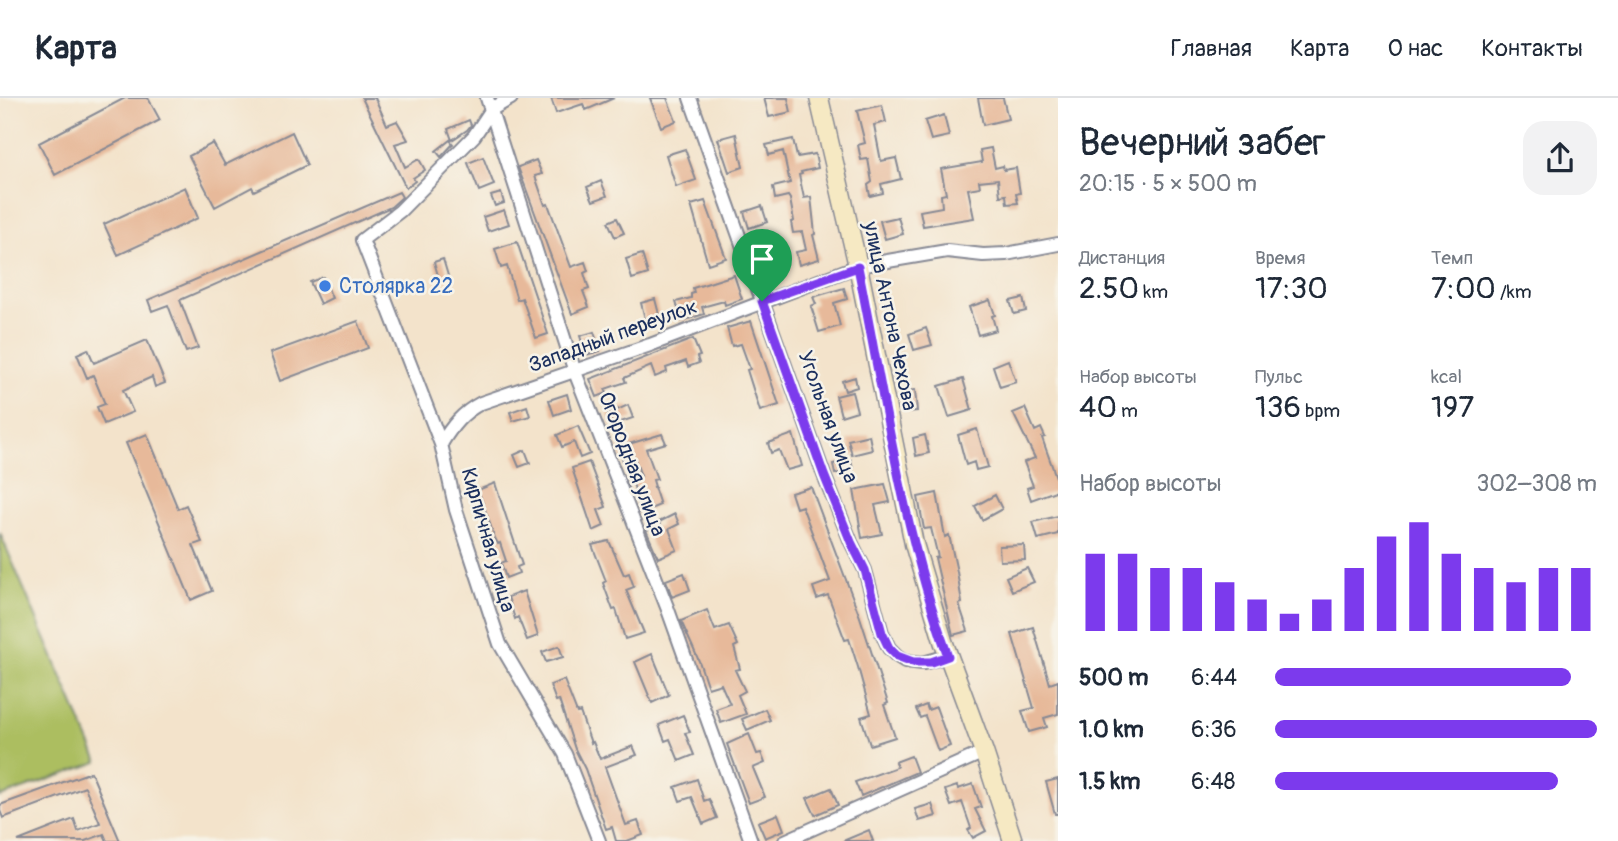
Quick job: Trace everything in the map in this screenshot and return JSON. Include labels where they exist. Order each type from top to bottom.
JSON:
[{"type":"street","points":[[489,104],[511,98]]},
{"type":"street","name":"Угольная улица","points":[[690,98],[824,475],[865,570],[882,633],[889,648],[897,656],[913,662],[931,662],[948,656]]},
{"type":"street","name":"улица Антона Чехова","points":[[819,98],[858,267],[914,544],[948,656]]},
{"type":"street","name":"Кирпичная улица","points":[[489,104],[474,136],[408,204],[362,240],[441,444],[456,510],[500,644],[565,754],[598,841]]},
{"type":"street","name":"Огородная улица","points":[[489,104],[575,372],[667,607],[751,841]]},
{"type":"street","name":"Западный переулок","points":[[441,444],[453,425],[471,408],[858,267],[947,251],[983,255],[1006,254],[1058,244]]},
{"type":"street","points":[[948,656],[984,752],[1013,841]]},
{"type":"street","points":[[785,841],[984,752]]},
{"type":"green space","points":[[0,533],[98,762],[0,797]]},
{"type":"building","points":[[125,98],[148,98],[160,120],[55,175],[39,143]]},
{"type":"building","points":[[362,98],[375,98],[387,125],[397,121],[408,140],[395,144],[405,167],[419,159],[425,170],[413,178],[415,181],[406,188]]},
{"type":"building","points":[[551,98],[614,98],[586,110],[583,104],[556,113]]},
{"type":"building","points":[[650,98],[667,98],[676,121],[661,127]]},
{"type":"building","points":[[764,98],[788,98],[791,112],[769,117]]},
{"type":"building","points":[[978,98],[1003,98],[1008,119],[983,125]]},
{"type":"building","points":[[882,105],[886,122],[874,125],[881,161],[896,158],[901,179],[881,184],[883,193],[870,196],[868,185],[872,182],[868,159],[861,160],[858,145],[865,143],[857,111]]},
{"type":"building","points":[[944,115],[949,136],[931,140],[925,121]]},
{"type":"building","points":[[469,120],[471,125],[467,130],[452,140],[448,129]]},
{"type":"building","points":[[292,132],[307,165],[254,191],[252,187],[215,207],[189,156],[213,143],[225,165]]},
{"type":"building","points":[[736,134],[743,167],[729,172],[718,139]]},
{"type":"building","points":[[793,139],[797,157],[815,154],[818,168],[801,172],[799,175],[804,198],[811,197],[813,235],[819,259],[799,265],[796,252],[806,250],[802,232],[793,233],[790,199],[788,196],[775,199],[773,187],[790,183],[783,151],[769,155],[766,145]]},
{"type":"building","points":[[450,140],[453,144],[441,157],[436,151]]},
{"type":"building","points":[[991,148],[995,168],[1016,168],[1020,193],[1016,194],[1018,203],[1007,204],[1006,195],[1000,196],[998,179],[979,181],[980,187],[968,189],[974,218],[923,226],[920,211],[942,207],[941,195],[946,194],[941,169],[982,162],[980,150]]},
{"type":"building","points":[[685,149],[696,180],[676,187],[666,155]]},
{"type":"building","points":[[483,157],[494,185],[479,191],[468,163]]},
{"type":"building","points":[[536,160],[542,174],[535,176],[571,267],[585,262],[588,271],[584,273],[589,289],[583,291],[589,307],[572,314],[518,167]]},
{"type":"building","points":[[601,181],[607,196],[593,201],[587,187]]},
{"type":"building","points":[[185,187],[198,218],[118,255],[104,224]]},
{"type":"building","points":[[399,192],[402,197],[391,207],[180,300],[198,348],[186,352],[168,305],[152,311],[148,300]]},
{"type":"building","points":[[501,193],[504,203],[495,206],[491,196]]},
{"type":"building","points":[[705,201],[726,258],[708,264],[691,205]]},
{"type":"building","points":[[762,206],[767,222],[749,228],[744,212]]},
{"type":"building","points":[[504,210],[509,224],[488,231],[483,217]]},
{"type":"building","points":[[898,217],[903,234],[885,239],[880,221]]},
{"type":"building","points":[[617,218],[624,233],[615,237],[608,222]]},
{"type":"building","points":[[517,242],[548,334],[536,338],[522,298],[517,300],[507,266],[501,268],[495,249]]},
{"type":"building","points":[[642,254],[648,274],[632,279],[626,259]]},
{"type":"building","points":[[443,259],[449,279],[440,282],[434,262]]},
{"type":"building","points":[[734,275],[742,299],[725,305],[724,301],[702,307],[704,314],[682,321],[676,302],[691,298],[693,288]]},
{"type":"building","points":[[323,277],[332,298],[320,304],[310,282]]},
{"type":"building","points":[[844,288],[847,299],[834,303],[840,326],[819,332],[811,306],[816,304],[813,297]]},
{"type":"building","points":[[1023,298],[1026,311],[1014,314],[1010,301]]},
{"type":"building","points":[[655,299],[660,318],[646,323],[641,303]]},
{"type":"building","points":[[990,300],[996,330],[978,335],[969,307]]},
{"type":"building","points":[[358,321],[368,348],[280,381],[270,353]]},
{"type":"building","points":[[751,321],[779,405],[760,411],[741,344],[732,346],[727,328]]},
{"type":"building","points":[[926,328],[932,345],[914,350],[909,334]]},
{"type":"building","points":[[594,332],[600,351],[586,355],[580,336]]},
{"type":"building","points":[[693,339],[700,356],[697,357],[699,363],[688,367],[686,361],[666,368],[667,372],[655,377],[651,366],[624,378],[626,382],[605,389],[607,393],[597,397],[590,379]]},
{"type":"building","points":[[147,340],[165,383],[155,387],[152,377],[123,390],[133,412],[104,424],[97,407],[105,404],[93,375],[87,378],[77,354],[88,349],[94,363]]},
{"type":"building","points":[[1008,360],[1016,382],[1000,387],[993,366]]},
{"type":"building","points":[[855,377],[857,387],[845,391],[842,381]]},
{"type":"building","points":[[963,379],[972,410],[949,417],[939,386]]},
{"type":"building","points":[[915,390],[917,411],[906,412],[904,391]]},
{"type":"building","points":[[852,392],[857,411],[841,416],[836,396]]},
{"type":"building","points":[[567,394],[571,409],[554,415],[549,400]]},
{"type":"building","points":[[628,405],[633,418],[612,425],[608,414]]},
{"type":"building","points":[[527,406],[530,416],[513,421],[510,412]]},
{"type":"building","points":[[1025,408],[1035,431],[1041,428],[1045,437],[1042,438],[1056,477],[1058,476],[1058,490],[1031,500],[1027,488],[1033,486],[1024,462],[1035,458],[1013,413]]},
{"type":"building","points":[[578,426],[590,454],[580,458],[574,442],[562,447],[557,435]]},
{"type":"building","points":[[977,429],[988,467],[976,470],[974,462],[966,465],[958,435]]},
{"type":"building","points":[[147,434],[178,509],[186,505],[202,542],[193,545],[212,591],[191,600],[126,443]]},
{"type":"building","points":[[662,434],[666,443],[646,449],[657,479],[653,480],[660,505],[641,513],[632,479],[641,476],[634,457],[623,461],[619,447]]},
{"type":"building","points":[[793,434],[802,466],[787,470],[779,450],[771,453],[768,443]]},
{"type":"building","points":[[869,435],[872,450],[852,455],[848,440]]},
{"type":"building","points":[[925,435],[929,453],[916,456],[913,438]]},
{"type":"building","points":[[525,450],[530,463],[519,467],[514,455]]},
{"type":"building","points":[[851,460],[853,470],[835,474],[833,464]]},
{"type":"building","points":[[589,462],[606,507],[598,510],[604,526],[593,531],[572,468]]},
{"type":"building","points":[[495,483],[522,565],[517,567],[519,573],[506,578],[501,563],[506,561],[478,490]]},
{"type":"building","points":[[885,484],[890,502],[875,505],[882,534],[862,538],[854,490]]},
{"type":"building","points":[[811,487],[860,617],[888,703],[884,705],[895,737],[870,745],[861,717],[871,714],[858,667],[849,639],[845,640],[828,595],[817,599],[813,587],[830,581],[802,506],[796,508],[791,493]]},
{"type":"building","points":[[937,493],[945,537],[949,535],[957,572],[962,603],[959,604],[968,631],[953,635],[935,558],[938,557],[931,528],[924,529],[918,497]]},
{"type":"building","points":[[995,495],[1002,509],[982,520],[975,506]]},
{"type":"building","points":[[675,514],[679,524],[669,529],[677,550],[658,558],[646,530],[661,526],[659,522]]},
{"type":"building","points":[[1058,516],[1058,534],[1038,539],[1033,522]]},
{"type":"building","points":[[609,541],[624,575],[629,573],[634,587],[626,590],[644,633],[625,639],[616,609],[613,610],[603,583],[606,581],[592,545]]},
{"type":"building","points":[[1024,545],[1025,560],[1000,561],[999,546]]},
{"type":"building","points":[[1027,568],[1034,582],[1012,591],[1006,577]]},
{"type":"building","points":[[684,573],[690,590],[672,597],[666,580]]},
{"type":"building","points":[[524,591],[538,636],[527,640],[518,617],[515,619],[508,597]]},
{"type":"building","points":[[707,610],[715,630],[729,625],[738,645],[734,647],[740,669],[735,670],[745,691],[738,695],[746,714],[721,723],[716,709],[730,704],[721,684],[708,688],[681,621]]},
{"type":"building","points":[[1033,627],[1050,684],[1058,681],[1058,714],[1044,718],[1047,727],[1029,732],[1022,711],[1034,708],[1012,634]]},
{"type":"building","points":[[559,646],[563,657],[546,662],[542,652]]},
{"type":"building","points":[[652,654],[669,695],[652,703],[635,662]]},
{"type":"building","points":[[564,680],[600,759],[633,746],[637,755],[605,767],[626,825],[638,821],[643,835],[627,841],[616,841],[612,827],[606,829],[559,700],[556,701],[550,685]]},
{"type":"building","points":[[926,705],[928,710],[936,707],[950,746],[938,751],[925,716],[920,718],[916,709]]},
{"type":"building","points":[[765,709],[770,720],[747,730],[742,719]]},
{"type":"building","points":[[683,715],[690,732],[685,733],[694,755],[679,761],[670,739],[665,741],[659,725]]},
{"type":"building","points":[[749,734],[757,754],[761,753],[765,763],[753,768],[765,797],[749,803],[727,744]]},
{"type":"building","points":[[911,756],[917,772],[861,796],[855,782],[897,767],[895,762]]},
{"type":"building","points":[[91,772],[120,841],[107,841],[104,834],[85,841],[18,841],[74,819],[78,831],[100,823],[85,787],[3,818],[0,811],[0,805]]},
{"type":"building","points":[[697,779],[704,801],[709,799],[717,818],[703,824],[692,797],[680,801],[675,787]]},
{"type":"building","points":[[1058,779],[1058,814],[1055,814],[1046,782]]},
{"type":"building","points":[[973,784],[981,807],[975,809],[986,831],[973,838],[968,830],[971,828],[962,802],[951,806],[945,790]]},
{"type":"building","points":[[831,788],[838,805],[815,815],[807,798]]},
{"type":"building","points":[[932,804],[936,816],[919,821],[915,809]]},
{"type":"building","points":[[778,814],[784,830],[765,838],[758,822]]},
{"type":"building","points":[[869,830],[873,841],[843,841]]},
{"type":"place","name":"Столярка 22","points":[[325,286]]},
{"type":"route","points":[[858,267],[914,544],[948,656],[923,663],[905,661],[889,648],[882,633],[865,570],[824,475],[762,301],[858,267]]}]
